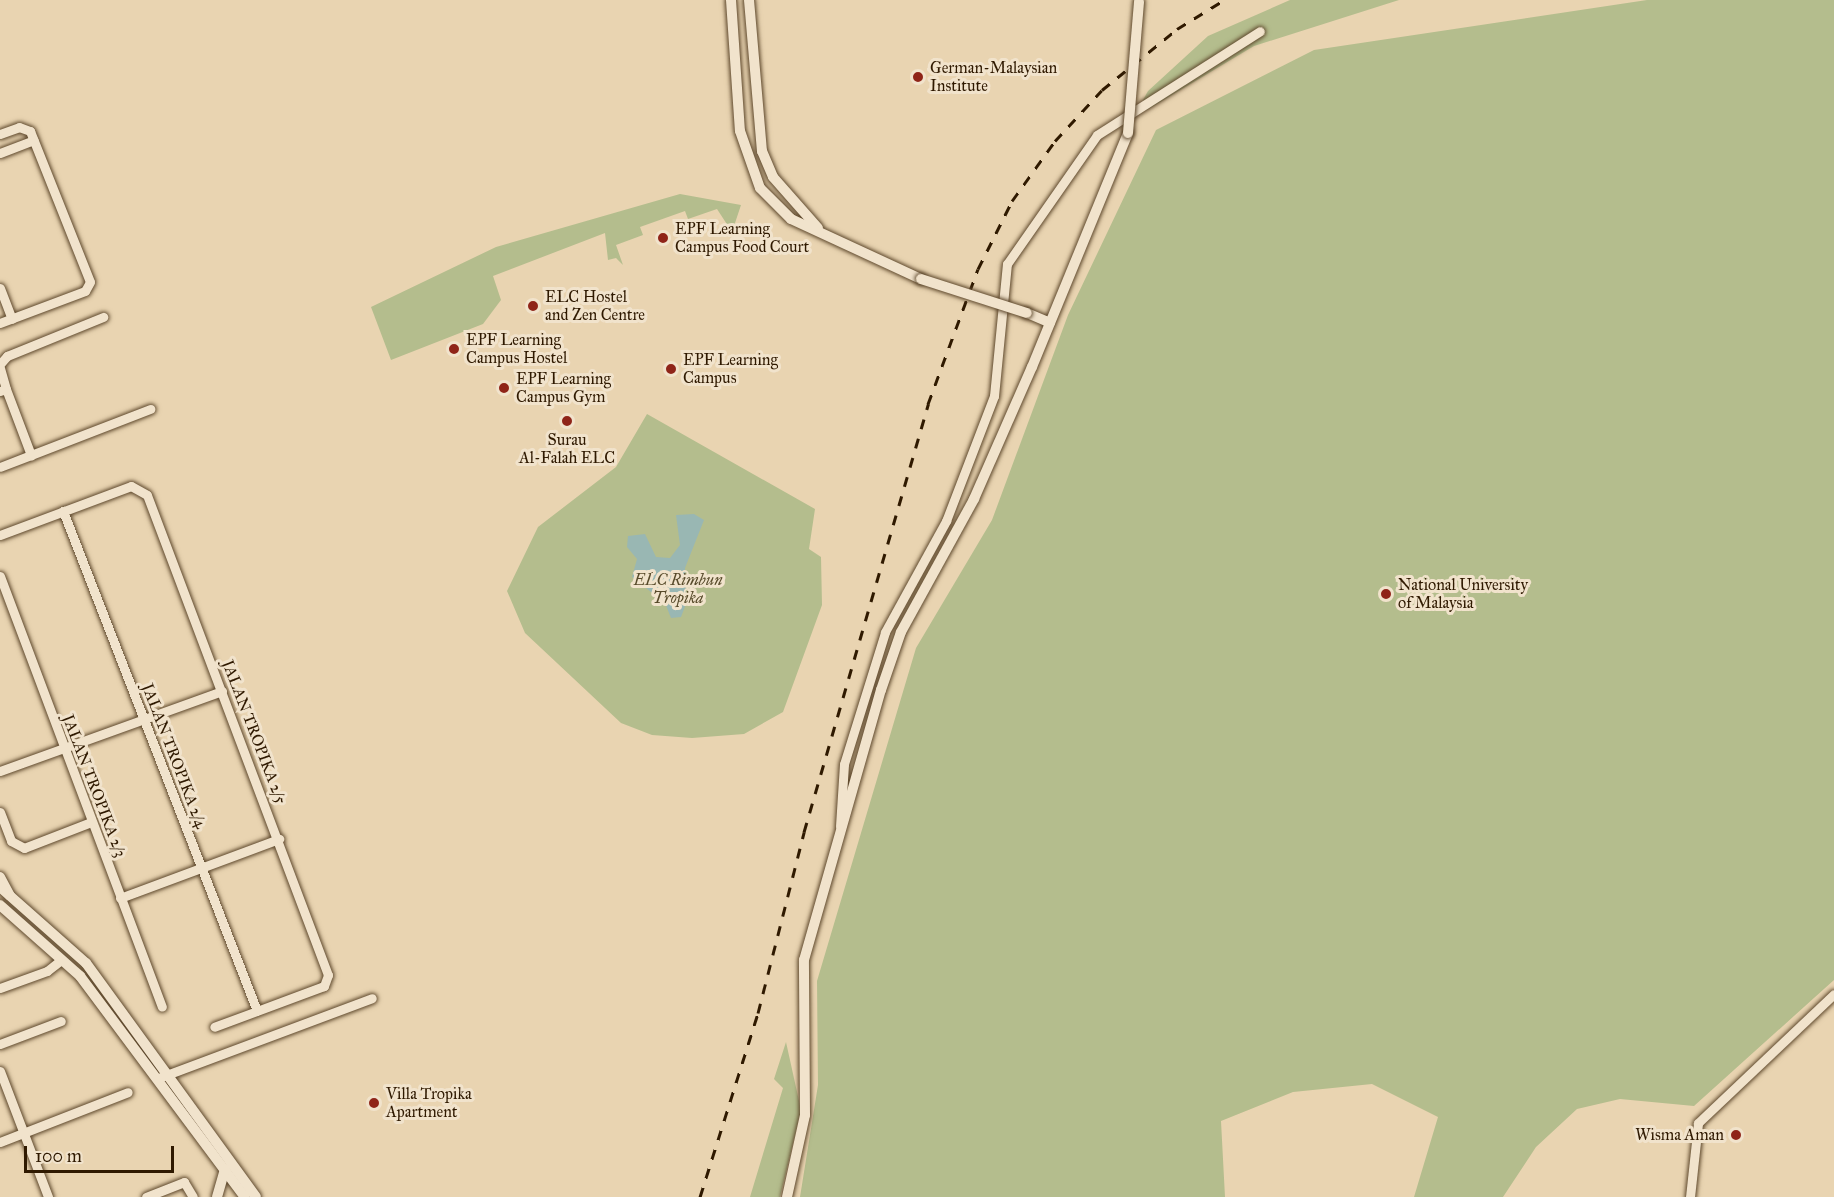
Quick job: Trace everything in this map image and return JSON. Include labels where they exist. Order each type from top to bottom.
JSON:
[{"type":"street","points":[[731,0],[732,50],[751,171],[780,210],[818,228],[886,266],[1027,313],[1050,323]]},
{"type":"street","points":[[749,0],[750,51],[764,157],[773,177],[818,228]]},
{"type":"street","points":[[788,1197],[805,1115],[802,974],[841,831],[901,632],[974,499],[1128,133],[1139,0]]},
{"type":"street","points":[[841,831],[843,764],[882,641],[946,521],[994,396],[1007,264],[1096,135],[1260,31]]},
{"type":"street","points":[[0,134],[20,127],[33,140],[90,282],[85,291],[0,323]]},
{"type":"street","points":[[0,153],[33,140]]},
{"type":"street","points":[[0,288],[12,319]]},
{"type":"street","points":[[28,456],[3,390],[0,366],[7,356],[103,317]]},
{"type":"street","points":[[0,467],[150,409]]},
{"type":"street","name":"JALAN TROPIKA 2/5","points":[[63,511],[131,486],[147,495],[279,839],[328,981],[257,1011]]},
{"type":"street","points":[[0,535],[63,511]]},
{"type":"street","name":"JALAN TROPIKA 2/4","points":[[63,511],[257,1011]]},
{"type":"street","name":"JALAN TROPIKA 2/3","points":[[0,576],[162,1006]]},
{"type":"street","points":[[0,771],[222,691]]},
{"type":"street","points":[[0,812],[11,841],[24,848],[91,822]]},
{"type":"street","points":[[120,898],[279,839]]},
{"type":"street","points":[[0,877],[10,896]]},
{"type":"street","points":[[0,887],[86,963],[168,1074],[246,1195]]},
{"type":"street","points":[[1,909],[80,976],[246,1195]]},
{"type":"street","points":[[0,988],[47,971],[61,960]]},
{"type":"street","points":[[1690,1197],[1698,1122],[1834,994]]},
{"type":"street","points":[[156,1079],[372,998]]},
{"type":"street","points":[[214,1027],[257,1011]]},
{"type":"street","points":[[0,1044],[61,1021]]},
{"type":"street","points":[[0,1071],[48,1197]]},
{"type":"street","points":[[0,1142],[128,1092]]},
{"type":"street","points":[[217,1197],[225,1169]]},
{"type":"street","points":[[146,1197],[184,1182],[193,1197]]},
{"type":"green space","points":[[1290,0],[1399,0],[1254,46],[1147,110],[1143,100],[1148,91],[1208,36]]},
{"type":"green space","name":"National University of Malaysia","points":[[1647,0],[1834,0],[1834,980],[1694,1106],[1620,1099],[1577,1109],[1536,1147],[1503,1197],[1414,1197],[1438,1117],[1372,1084],[1293,1092],[1221,1121],[1225,1197],[800,1197],[818,1085],[817,981],[916,648],[992,520],[1068,315],[1156,130],[1314,50]]},
{"type":"green space","points":[[680,194],[741,205],[732,232],[717,209],[688,219],[685,211],[640,227],[643,235],[616,245],[623,265],[616,258],[608,260],[605,233],[493,276],[501,300],[483,324],[391,360],[371,307],[496,247]]},
{"type":"green space","name":"ELC Rimbun Tropika","points":[[647,414],[815,509],[809,549],[821,557],[822,605],[783,712],[744,734],[692,738],[652,735],[621,723],[525,633],[507,591],[538,527],[616,467]]},
{"type":"green space","points":[[786,1042],[801,1110],[780,1197],[750,1197],[783,1088],[774,1079]]},
{"type":"water","points":[[694,514],[704,520],[685,568],[686,604],[681,617],[671,618],[665,603],[632,577],[637,559],[627,547],[628,536],[645,534],[656,557],[670,558],[680,545],[676,515]]},
{"type":"railway","points":[[700,1197],[758,1013],[804,832],[928,404],[978,269],[1012,201],[1055,141],[1102,90],[1177,29],[1224,0]]},
{"type":"place","name":"German-Malaysian Institute","points":[[918,77]]},
{"type":"place","name":"EPF Learning Campus Food Court","points":[[663,238]]},
{"type":"place","name":"ELC Hostel and Zen Centre","points":[[533,306]]},
{"type":"place","name":"EPF Learning Campus Hostel","points":[[454,349]]},
{"type":"place","name":"EPF Learning Campus","points":[[671,369]]},
{"type":"place","name":"EPF Learning Campus Gym","points":[[504,388]]},
{"type":"place","name":"Surau Al-Falah ELC","points":[[567,421]]},
{"type":"place","name":"National University of Malaysia","points":[[1386,594]]},
{"type":"place","name":"Villa Tropika Apartment","points":[[374,1103]]},
{"type":"place","name":"Wisma Aman","points":[[1736,1135]]}]
